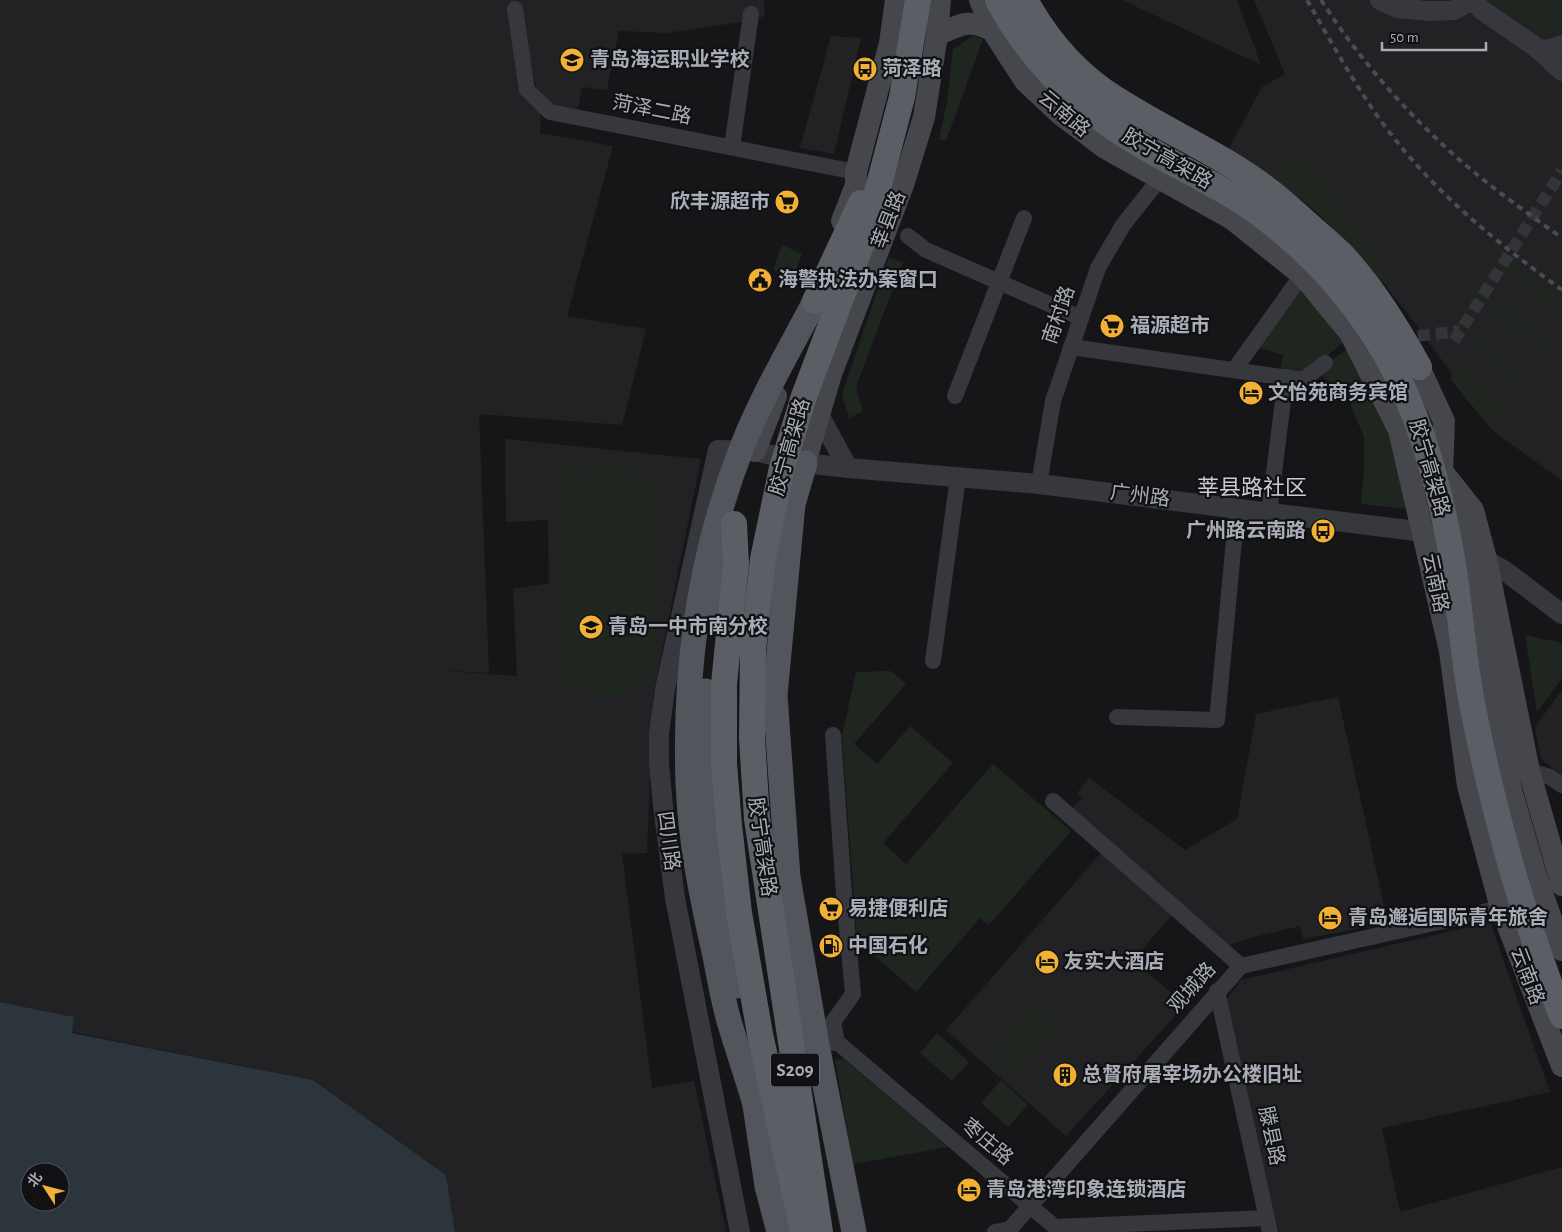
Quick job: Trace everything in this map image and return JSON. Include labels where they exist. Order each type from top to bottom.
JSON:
[{"type":"highway","name":"胶宁高架路","points":[[820,1232],[770,908],[754,787],[751,708],[759,583],[770,517],[804,396],[868,226],[902,97],[918,0]]},
{"type":"highway","name":"胶宁高架路","points":[[998,0],[1032,53],[1066,91],[1118,130],[1228,192],[1282,231],[1303,250],[1340,288],[1379,343],[1402,384],[1420,427],[1434,476],[1453,565],[1471,695],[1496,812],[1528,921],[1562,1016]]},
{"type":"highway","points":[[1025,0],[1049,38],[1089,80],[1114,99],[1236,169],[1268,190],[1341,255],[1400,331],[1419,367]]},
{"type":"highway","points":[[815,301],[858,208],[886,140],[901,96],[911,48]]},
{"type":"highway","points":[[734,524],[736,564],[724,684],[724,764],[739,913],[760,1034],[803,1232]]},
{"type":"main road","points":[[779,1232],[767,1186],[710,825],[704,699],[713,613],[734,524],[755,451],[856,185],[856,172],[890,43],[896,0]]},
{"type":"main road","name":"莘县路","points":[[805,463],[831,374],[903,185],[924,117],[937,35],[940,0]]},
{"type":"main road","name":"云南路","points":[[980,0],[992,30],[1025,81],[1060,114],[1104,148],[1232,219],[1302,275],[1350,333],[1400,430],[1450,651],[1468,786],[1501,908],[1562,1066]]},
{"type":"main road","name":"云南路","points":[[1011,0],[1034,38],[1066,72],[1102,103],[1132,125],[1232,182],[1264,203],[1310,244],[1344,280],[1372,319],[1413,386],[1442,471],[1477,555]]},
{"type":"main road","points":[[937,35],[964,23],[981,25],[992,30]]},
{"type":"main road","points":[[754,1101],[729,1020],[705,912],[694,845],[688,784],[688,690],[696,615],[707,559],[742,445],[779,368],[815,301]]},
{"type":"main road","points":[[1419,367],[1444,421],[1442,471]]},
{"type":"main road","points":[[805,463],[793,504],[774,695],[788,877],[827,1044],[854,1232]]},
{"type":"main road","points":[[1477,555],[1529,771],[1562,885]]},
{"type":"main road","points":[[1477,555],[1487,670],[1511,790],[1536,876],[1562,950]]},
{"type":"street","points":[[1380,0],[1398,8],[1428,11],[1454,10],[1472,0],[1482,10],[1537,48],[1562,71]]},
{"type":"street","name":"菏泽二路","points":[[515,9],[527,90],[550,112],[856,172]]},
{"type":"street","points":[[732,147],[751,14]]},
{"type":"street","points":[[1537,48],[1547,50],[1562,45]]},
{"type":"street","name":"南村路","points":[[1038,484],[1053,401],[1098,268],[1123,225],[1180,152]]},
{"type":"street","points":[[955,396],[1024,218]]},
{"type":"street","points":[[908,236],[926,250],[1081,318]]},
{"type":"street","points":[[1234,370],[1302,275]]},
{"type":"street","points":[[1071,347],[1304,380],[1325,364]]},
{"type":"street","points":[[1269,513],[1286,378]]},
{"type":"street","points":[[819,415],[848,468]]},
{"type":"street","name":"广州路","points":[[718,450],[755,451],[805,463],[1038,484],[1416,531],[1477,555],[1505,571],[1562,614]]},
{"type":"street","name":"四川路","points":[[718,450],[665,689],[659,734],[659,763],[675,898],[740,1232]]},
{"type":"street","points":[[933,661],[958,477]]},
{"type":"street","points":[[1118,717],[1217,720],[1238,509]]},
{"type":"street","points":[[827,1044],[833,1022],[853,994],[833,735]]},
{"type":"street","points":[[1529,771],[1550,777],[1562,785]]},
{"type":"street","points":[[1053,801],[1241,966]]},
{"type":"street","name":"观城路","points":[[995,1232],[1010,1229],[1217,991],[1241,966],[1501,908]]},
{"type":"street","name":"滕县路","points":[[1217,991],[1269,1225]]},
{"type":"street","name":"枣庄路","points":[[827,1044],[1055,1227],[1269,1225]]},
{"type":"shaded area","points":[[0,0],[764,0],[765,16],[749,21],[666,33],[619,31],[607,90],[582,87],[578,109],[555,106],[536,87],[520,8],[509,11],[522,98],[541,110],[540,133],[613,146],[567,316],[646,329],[622,425],[479,414],[489,673],[434,670],[517,676],[513,589],[549,583],[548,520],[506,522],[505,439],[701,459],[653,696],[647,853],[622,854],[652,1088],[694,1081],[726,1232],[455,1232],[446,1175],[313,1080],[72,1032],[74,1017],[0,1002]]},
{"type":"shaded area","points":[[1122,0],[1237,0],[1261,65]]},
{"type":"shaded area","points":[[1254,0],[1372,0],[1453,16],[1428,0],[1562,0],[1562,481],[1492,430],[1450,379],[1452,374],[1382,281],[1314,209],[1228,150],[1262,87],[1285,74]]},
{"type":"shaded area","points":[[1492,0],[1562,0],[1562,28],[1545,36]]},
{"type":"shaded area","points":[[831,36],[861,38],[834,154],[800,148]]},
{"type":"shaded area","points":[[973,36],[983,39],[946,141],[939,139],[947,102],[953,49]]},
{"type":"shaded area","points":[[1307,154],[1386,278],[1382,283],[1323,218],[1269,174]]},
{"type":"shaded area","points":[[1482,242],[1562,301],[1562,316],[1485,251],[1479,245]]},
{"type":"shaded area","points":[[782,245],[802,254],[793,278],[773,270]]},
{"type":"shaded area","points":[[889,257],[903,262],[856,387],[863,411],[849,418],[842,394]]},
{"type":"shaded area","points":[[1469,278],[1508,311],[1552,343],[1545,353],[1503,320],[1473,293],[1464,283]]},
{"type":"shaded area","points":[[1300,291],[1345,341],[1304,375],[1280,370],[1283,355],[1258,347]]},
{"type":"shaded area","points":[[1457,314],[1500,355],[1529,376],[1522,385],[1499,365],[1454,317]]},
{"type":"shaded area","points":[[1348,349],[1393,434],[1408,509],[1361,504],[1364,471],[1364,437],[1348,399],[1316,370]]},
{"type":"shaded area","points":[[1461,366],[1506,406],[1492,426],[1466,399],[1452,380]]},
{"type":"shaded area","points":[[578,462],[578,478],[588,468],[607,465],[627,466],[647,480],[658,496],[658,661],[649,678],[632,695],[611,699],[592,698],[577,688],[559,688],[559,463]]},
{"type":"shaded area","points":[[1525,635],[1562,643],[1562,678],[1537,712]]},
{"type":"shaded area","points":[[891,671],[906,684],[854,744],[877,764],[910,726],[953,763],[883,843],[906,864],[993,764],[1071,831],[989,925],[980,918],[916,992],[857,940],[842,736],[856,672]]},
{"type":"shaded area","points":[[1562,690],[1562,775],[1541,759],[1535,727]]},
{"type":"shaded area","points":[[1338,697],[1388,923],[1303,939],[1300,926],[1223,947],[1069,812],[1082,798],[1077,793],[1089,778],[1185,850],[1237,819],[1256,714]]},
{"type":"shaded area","points":[[1106,847],[1174,913],[1133,960],[1185,1005],[1066,1136],[946,1030]]},
{"type":"shaded area","points":[[1490,922],[1550,1092],[1382,1128],[1400,1212],[1562,1167],[1562,1232],[1279,1232],[1225,1002],[1241,980]]},
{"type":"shaded area","points":[[0,1002],[74,1017],[72,1033],[313,1080],[446,1175],[455,1232],[0,1232]]},
{"type":"shaded area","points":[[1038,1003],[1063,1027],[1016,1077],[991,1054]]},
{"type":"shaded area","points":[[937,1033],[969,1062],[952,1081],[920,1053]]},
{"type":"shaded area","points":[[844,1059],[948,1147],[853,1164],[835,1060]]},
{"type":"shaded area","points":[[1001,1080],[1028,1105],[1008,1127],[981,1103]]},
{"type":"tunnel","points":[[1454,341],[1562,171]]},
{"type":"tunnel","points":[[1400,338],[1460,331]]},
{"type":"railway","points":[[1307,0],[1365,98],[1406,153],[1468,216],[1562,290]]},
{"type":"railway","points":[[1321,0],[1356,50],[1417,120],[1485,181],[1562,238]]},
{"type":"place","name":"青岛海运职业学校","points":[[572,60]]},
{"type":"place","name":"菏泽路","points":[[865,69]]},
{"type":"place","name":"欣丰源超市","points":[[787,202]]},
{"type":"place","name":"海警执法办案窗口","points":[[760,280]]},
{"type":"place","name":"福源超市","points":[[1112,326]]},
{"type":"place","name":"文怡苑商务宾馆","points":[[1251,393]]},
{"type":"place","name":"广州路云南路","points":[[1323,531]]},
{"type":"place","name":"青岛一中市南分校","points":[[591,627]]},
{"type":"place","name":"易捷便利店","points":[[831,909]]},
{"type":"place","name":"青岛邂逅国际青年旅舍","points":[[1330,918]]},
{"type":"place","name":"中国石化","points":[[831,946]]},
{"type":"place","name":"友实大酒店","points":[[1047,962]]},
{"type":"place","name":"总督府屠宰场办公楼旧址","points":[[1065,1075]]},
{"type":"place","name":"青岛港湾印象连锁酒店","points":[[969,1190]]},
{"type":"district","name":"莘县路社区","points":[[1252,488]]}]
